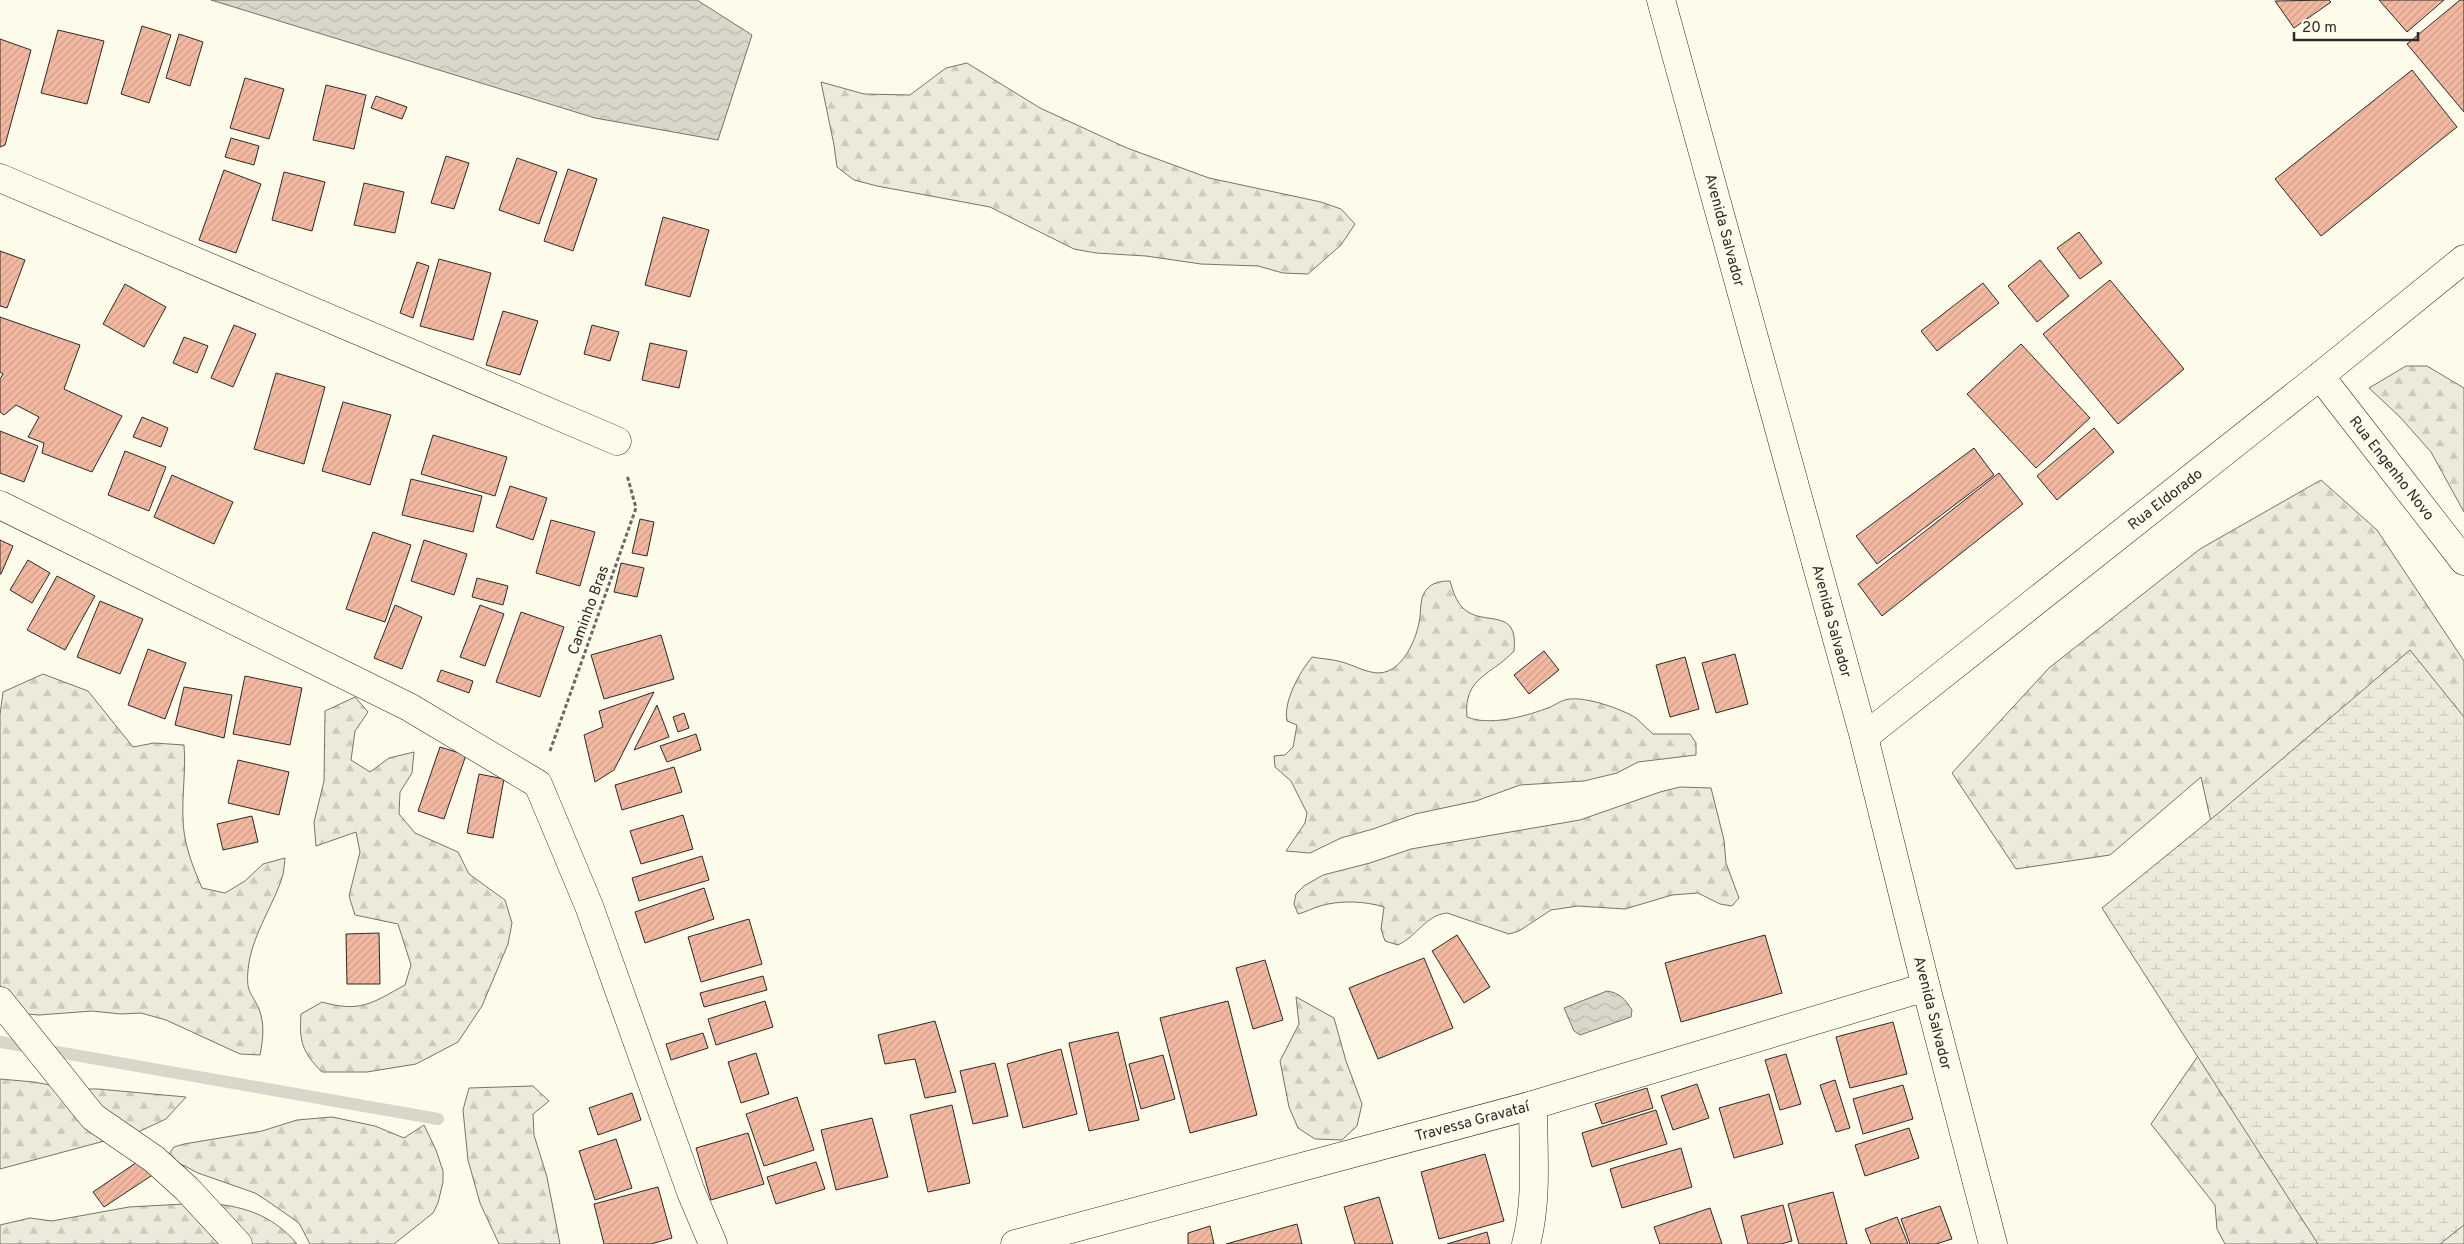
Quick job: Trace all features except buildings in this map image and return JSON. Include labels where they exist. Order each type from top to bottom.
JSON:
[{"type":"street","name":"Avenida Salvador","points":[[1661,0],[1864,737],[1926,987],[1993,1244]]},
{"type":"street","points":[[0,178],[617,441]]},
{"type":"street","name":"Rua Eldorado","points":[[1864,737],[2320,376],[2464,259]]},
{"type":"street","name":"Rua Engenho Novo","points":[[2320,376],[2464,561]]},
{"type":"street","points":[[0,505],[409,707],[538,784],[589,906],[691,1192],[713,1244]]},
{"type":"street","name":"Travessa Gravataí","points":[[1015,1244],[1533,1105],[1926,987]]},
{"type":"street","points":[[0,1001],[93,1117],[154,1159],[187,1189],[238,1244]]},
{"type":"street","points":[[1526,1244],[1530,1230],[1533,1105]]},
{"type":"path","name":"Caminho Bras","points":[[538,784],[636,508],[617,441]]},
{"type":"green space","points":[[967,63],[1040,108],[1127,148],[1209,178],[1321,202],[1341,209],[1355,224],[1341,245],[1308,274],[1283,273],[1258,266],[1201,264],[1146,256],[1096,253],[1074,249],[990,207],[854,180],[837,167],[821,82],[864,94],[910,95],[946,68]]},
{"type":"green space","points":[[2406,366],[2427,366],[2464,388],[2464,512],[2431,452],[2400,417],[2369,388]]},
{"type":"green space","points":[[2321,480],[2377,530],[2464,661],[2464,1244],[2225,1244],[2217,1229],[2215,1205],[2151,1124],[2247,985],[2201,777],[2110,855],[2016,869],[1952,773],[2049,668],[2200,549]]},
{"type":"green space","points":[[1450,581],[1457,600],[1464,609],[1481,617],[1506,623],[1511,628],[1514,637],[1514,651],[1474,685],[1467,704],[1467,717],[1476,720],[1496,721],[1536,712],[1567,699],[1586,700],[1604,704],[1636,718],[1653,734],[1690,734],[1696,743],[1696,755],[1638,762],[1617,773],[1584,781],[1520,785],[1476,801],[1415,814],[1341,838],[1310,853],[1286,851],[1305,823],[1307,813],[1291,781],[1275,767],[1274,756],[1285,755],[1293,747],[1297,725],[1287,721],[1286,713],[1293,688],[1302,671],[1312,657],[1346,663],[1374,673],[1387,671],[1394,667],[1401,662],[1411,647],[1419,623],[1423,595],[1431,585]]},
{"type":"green space","points":[[2410,650],[2464,717],[2464,1225],[2440,1244],[2318,1244],[2102,908],[2221,811]]},
{"type":"green space","points":[[43,674],[88,691],[133,747],[154,743],[184,745],[183,827],[189,854],[202,888],[225,893],[245,881],[263,864],[285,858],[282,878],[257,936],[248,970],[248,988],[259,1009],[263,1026],[260,1055],[240,1054],[166,1020],[141,1013],[121,1014],[92,1011],[39,1015],[0,1012],[0,715],[3,692]]},
{"type":"green space","points":[[355,697],[368,712],[355,731],[351,760],[370,772],[389,758],[414,752],[412,773],[400,792],[399,814],[415,833],[458,852],[469,874],[505,900],[512,923],[508,944],[482,1006],[458,1042],[416,1064],[367,1072],[322,1072],[303,1046],[301,1039],[301,1014],[322,1002],[347,1007],[366,1004],[384,997],[405,985],[411,965],[398,924],[355,915],[349,896],[360,852],[356,832],[316,846],[314,822],[324,781],[325,711]]},
{"type":"green space","points":[[1680,787],[1711,788],[1724,840],[1726,863],[1739,898],[1732,906],[1720,904],[1698,893],[1672,895],[1625,909],[1578,906],[1551,910],[1519,931],[1509,934],[1447,913],[1433,918],[1398,945],[1385,941],[1381,929],[1384,907],[1361,902],[1344,902],[1320,906],[1298,914],[1294,904],[1296,894],[1304,886],[1323,875],[1370,863],[1411,849],[1580,820],[1660,792]]},
{"type":"green space","points":[[1296,997],[1334,1018],[1346,1061],[1362,1104],[1357,1126],[1342,1140],[1315,1139],[1298,1128],[1289,1107],[1280,1061],[1299,1024]]},
{"type":"green space","points":[[0,1079],[34,1082],[72,1089],[98,1089],[186,1097],[166,1119],[138,1132],[0,1169]]},
{"type":"green space","points":[[533,1086],[549,1101],[533,1114],[534,1135],[547,1177],[560,1244],[499,1244],[480,1203],[468,1160],[463,1110],[469,1088]]},
{"type":"green space","points":[[332,1117],[375,1126],[404,1138],[424,1125],[436,1150],[443,1171],[443,1182],[438,1203],[433,1213],[394,1244],[310,1244],[299,1223],[255,1193],[198,1173],[167,1157],[174,1147],[184,1144],[262,1131],[297,1120]]},
{"type":"green space","points":[[203,1203],[230,1206],[255,1213],[277,1225],[297,1244],[0,1244],[0,1225],[30,1218],[52,1221],[129,1207]]},
{"type":"water","points":[[211,0],[697,0],[752,35],[718,140],[595,118]]},
{"type":"water","points":[[1607,991],[1619,995],[1624,1000],[1632,1010],[1631,1017],[1580,1035],[1574,1031],[1564,1008]]},
{"type":"waterway","points":[[0,1042],[438,1119]]}]
